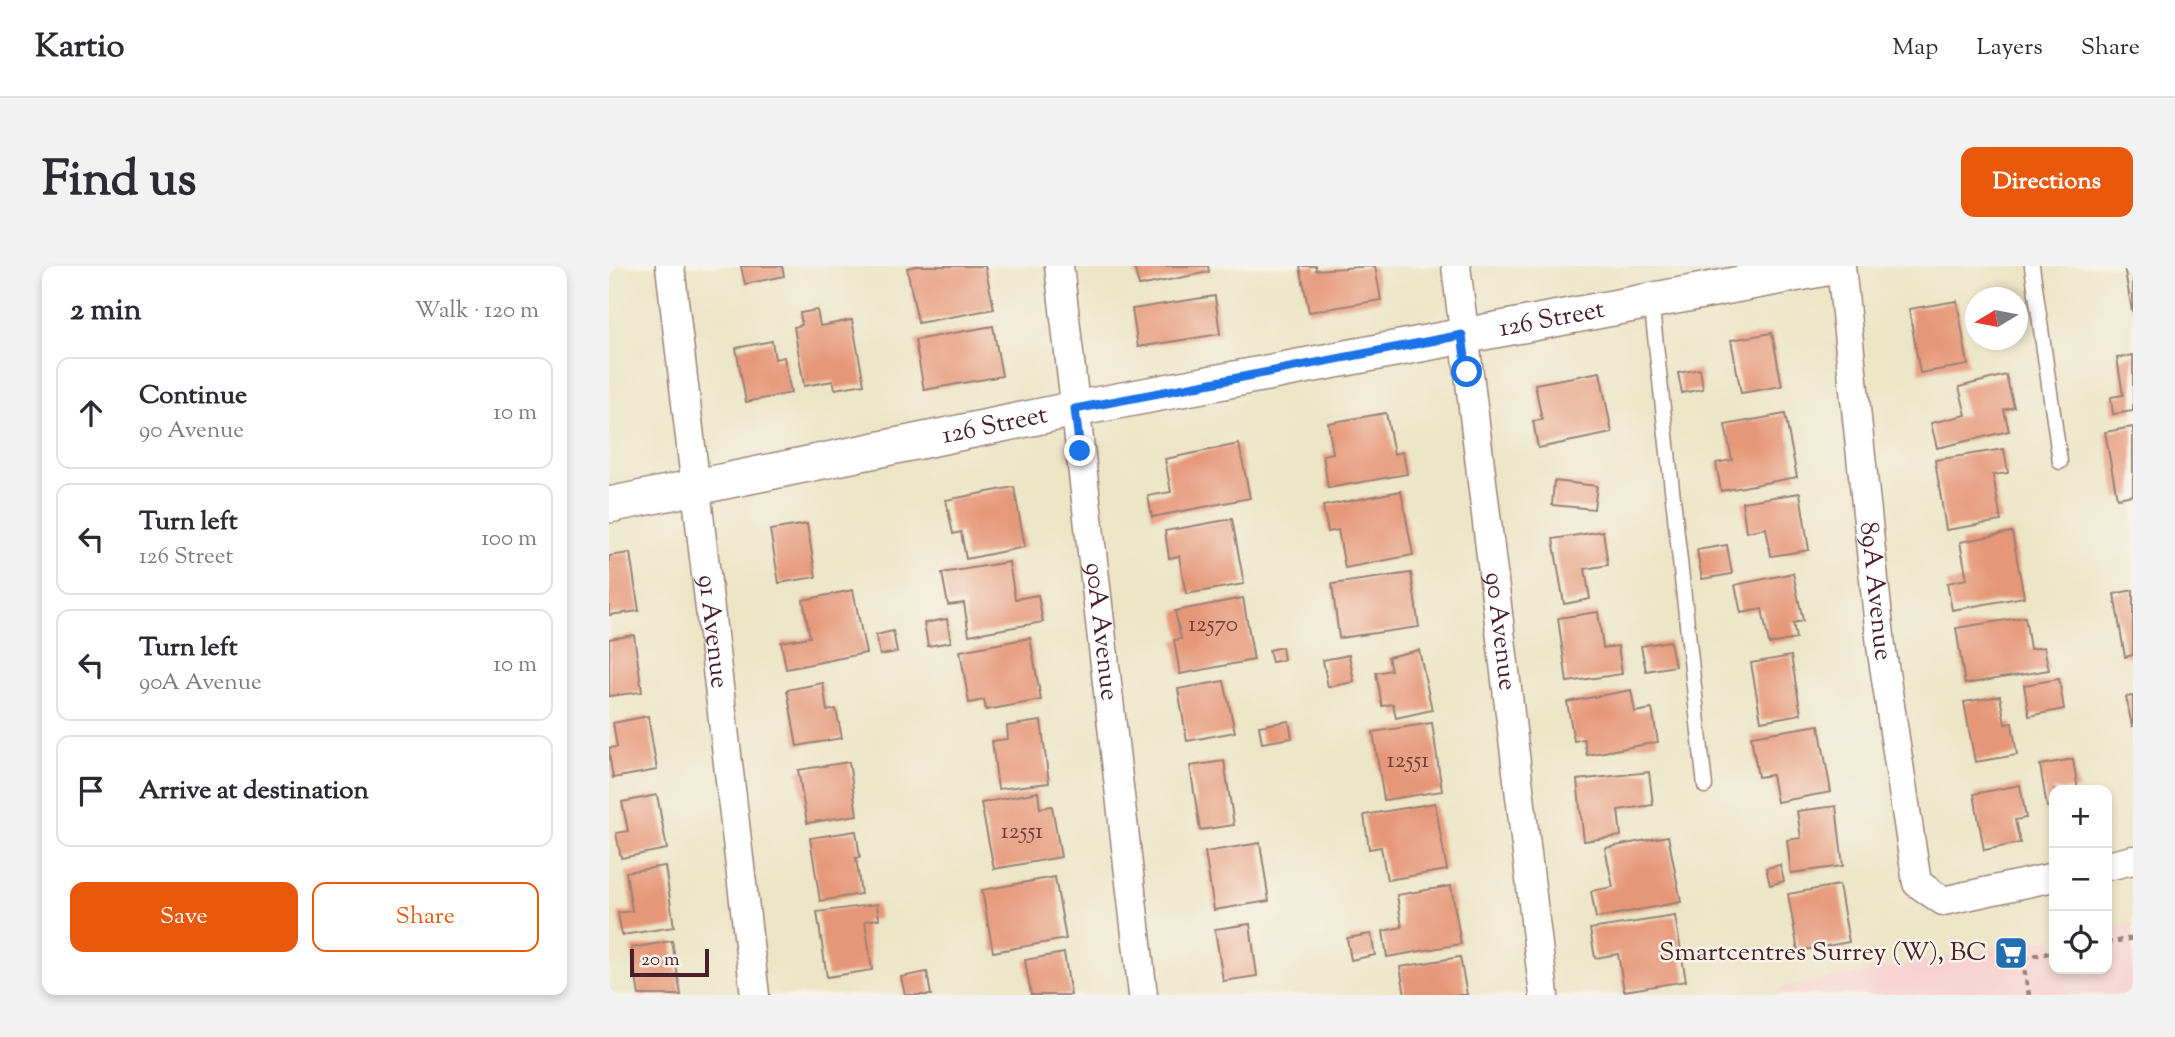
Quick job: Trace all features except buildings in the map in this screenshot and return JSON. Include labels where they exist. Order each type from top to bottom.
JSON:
[{"type":"street","name":"91 Avenue","points":[[670,266],[755,995]]},
{"type":"street","name":"90A Avenue","points":[[1059,266],[1143,995]]},
{"type":"street","name":"90 Avenue","points":[[1456,266],[1462,335],[1544,995]]},
{"type":"street","name":"126 Street","points":[[609,505],[1075,409],[1836,266]]},
{"type":"street","name":"89A Avenue","points":[[1841,266],[1881,646],[1917,883],[1943,901],[2049,878]]},
{"type":"street","points":[[2112,865],[2133,860]]},
{"type":"lane","points":[[2032,266],[2060,462]]},
{"type":"lane","points":[[1651,300],[1705,786]]},
{"type":"path","points":[[2112,942],[2133,938]]},
{"type":"path","points":[[2029,995],[2022,958],[2049,953]]},
{"type":"shaded area","name":"Smartcentres Surrey (W), BC","points":[[2133,923],[2133,995],[1775,995],[1783,987],[2049,938],[2049,974],[2112,974],[2112,927]]},
{"type":"place","name":"Smartcentres Surrey (W), BC","points":[[2011,953]]},
{"type":"route","points":[[1080,451],[1075,409],[1462,335],[1467,372]]}]
